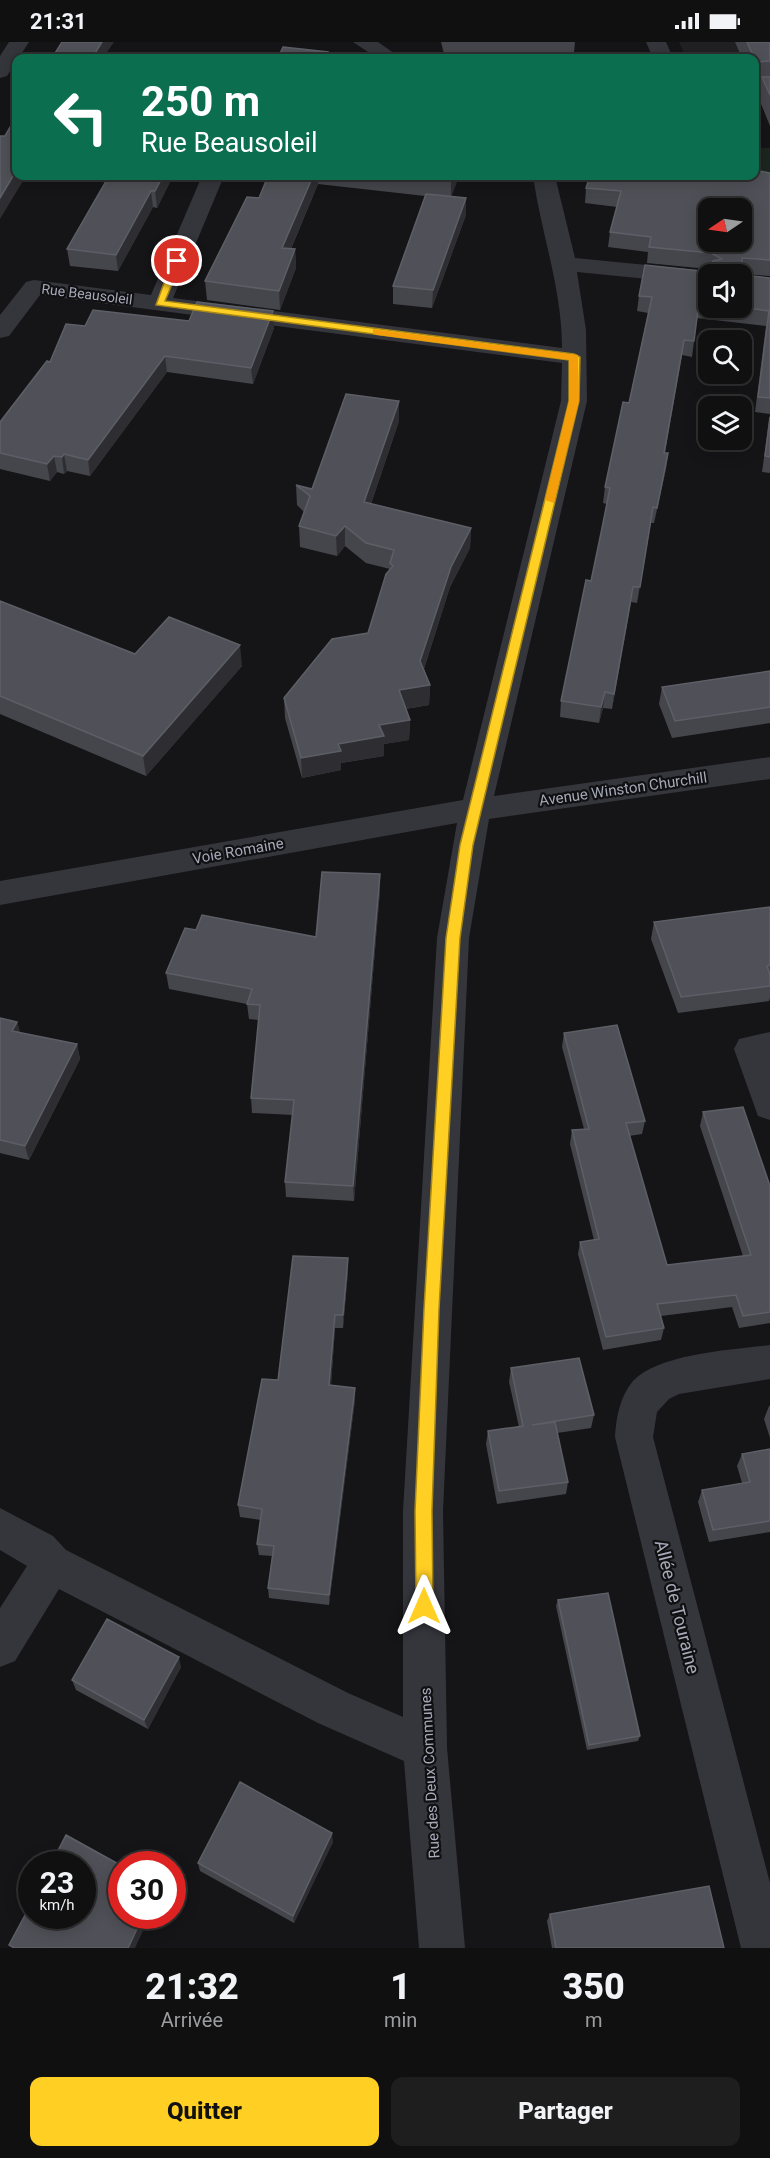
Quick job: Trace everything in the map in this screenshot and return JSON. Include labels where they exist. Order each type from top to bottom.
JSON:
[{"type":"street","points":[[0,72],[19,42]]},
{"type":"street","points":[[363,42],[384,54]]},
{"type":"street","points":[[159,303],[211,180]]},
{"type":"street","name":"Rue des Deux Communes","points":[[442,1948],[425,1748],[423,1511],[453,938],[467,845],[574,401],[574,330],[564,265],[545,180]]},
{"type":"street","points":[[564,265],[590,265],[698,277]]},
{"type":"street","name":"Rue Beausoleil","points":[[0,331],[34,287],[574,357]]},
{"type":"street","name":"Avenue Winston Churchill","points":[[476,809],[770,768]]},
{"type":"street","name":"Voie Romaine","points":[[0,894],[476,809]]},
{"type":"street","points":[[770,1046],[751,1049],[770,1106]]},
{"type":"street","name":"Allée de Touraine","points":[[764,1948],[637,1449],[633,1417],[644,1395],[659,1383],[678,1376],[770,1362]]},
{"type":"street","points":[[0,1528],[39,1550],[52,1564],[333,1708],[425,1748]]},
{"type":"street","points":[[0,1646],[52,1564]]},
{"type":"shaded area","points":[[679,42],[770,42],[758,54],[684,54]]},
{"type":"shaded area","points":[[759,148],[770,148],[770,188],[759,180]]},
{"type":"building","points":[[62,42],[102,42],[94,54],[54,54]]},
{"type":"building","points":[[747,42],[770,42],[770,61],[759,62],[759,54],[752,54]]},
{"type":"building","points":[[283,47],[328,52],[327,54],[280,54]]},
{"type":"building","points":[[762,77],[770,77],[770,95]]},
{"type":"building","points":[[12,124],[12,178],[0,198],[0,136],[5,136]]},
{"type":"building","points":[[759,171],[770,173],[770,260],[742,258],[742,264],[712,264],[713,261],[722,259],[711,253],[701,252],[752,252],[752,198],[698,198],[698,252],[649,247],[651,237],[610,232],[621,191],[586,188],[589,180],[759,180]]},
{"type":"building","points":[[107,180],[161,180],[155,191],[151,191],[116,255],[67,249]]},
{"type":"building","points":[[266,180],[311,180],[282,248],[295,249],[279,291],[205,281],[247,197],[259,198]]},
{"type":"building","points":[[426,194],[466,198],[433,290],[393,286]]},
{"type":"building","points":[[645,265],[698,271],[698,310],[694,341],[684,340],[664,453],[668,453],[657,508],[653,507],[640,587],[633,587],[614,694],[605,692],[601,707],[561,701],[586,580],[591,581],[601,533],[610,488],[605,487],[623,402],[629,403],[652,297],[639,296]]},
{"type":"building","points":[[752,276],[770,278],[770,398],[758,397],[769,311],[752,309]]},
{"type":"building","points":[[197,302],[273,311],[251,368],[165,356],[88,460],[64,454],[62,457],[54,456],[47,464],[0,453],[0,422],[47,361],[50,362],[66,324],[85,326],[93,310],[189,321]]},
{"type":"building","points":[[346,394],[399,401],[364,502],[471,528],[451,567],[420,661],[430,685],[399,690],[410,720],[379,725],[384,736],[338,744],[341,751],[301,758],[284,698],[332,639],[368,633],[386,574],[393,566],[390,563],[394,550],[366,543],[345,526],[336,536],[299,526],[310,496],[296,485],[312,489]]},
{"type":"building","points":[[770,417],[770,457],[765,456]]},
{"type":"building","points":[[0,601],[135,654],[169,617],[240,645],[143,756],[0,696]]},
{"type":"building","points":[[770,671],[770,707],[675,721],[662,687]]},
{"type":"building","points":[[322,872],[380,874],[353,1186],[285,1182],[294,1100],[251,1098],[260,1005],[247,1004],[252,989],[166,973],[185,928],[196,930],[202,915],[316,937]]},
{"type":"building","points":[[770,907],[770,965],[767,966],[770,986],[681,997],[654,922]]},
{"type":"building","points":[[0,1018],[17,1022],[12,1031],[77,1044],[25,1146],[0,1140]]},
{"type":"building","points":[[617,1025],[645,1121],[626,1123],[667,1265],[751,1255],[703,1112],[743,1107],[770,1186],[770,1312],[743,1316],[736,1295],[657,1304],[664,1328],[606,1337],[580,1242],[599,1239],[572,1130],[589,1129],[564,1033]]},
{"type":"building","points":[[293,1256],[348,1258],[343,1315],[335,1315],[329,1385],[355,1388],[329,1595],[268,1588],[274,1546],[257,1544],[262,1509],[238,1505],[262,1379],[278,1380]]},
{"type":"building","points":[[579,1358],[594,1415],[532,1425],[555,1422],[568,1482],[499,1491],[488,1431],[523,1426],[511,1368]]},
{"type":"building","points":[[770,1449],[770,1521],[713,1530],[702,1490],[750,1482],[742,1454]]},
{"type":"building","points":[[608,1593],[640,1736],[589,1745],[558,1600]]},
{"type":"building","points":[[107,1619],[179,1657],[144,1720],[72,1680]]},
{"type":"building","points":[[240,1782],[332,1833],[293,1916],[198,1863]]},
{"type":"building","points":[[66,1835],[95,1851],[58,1851]]},
{"type":"building","points":[[96,1852],[108,1858],[108,1929],[137,1929],[128,1948],[14,1948],[9,1945],[18,1928],[96,1929]]},
{"type":"building","points":[[709,1886],[724,1948],[556,1948],[550,1914]]},
{"type":"slow traffic","points":[[377,332],[574,357],[574,401],[550,500]]},
{"type":"route","points":[[177,261],[159,303],[574,357],[574,401],[467,845],[453,938],[423,1511],[424,1606]]}]
